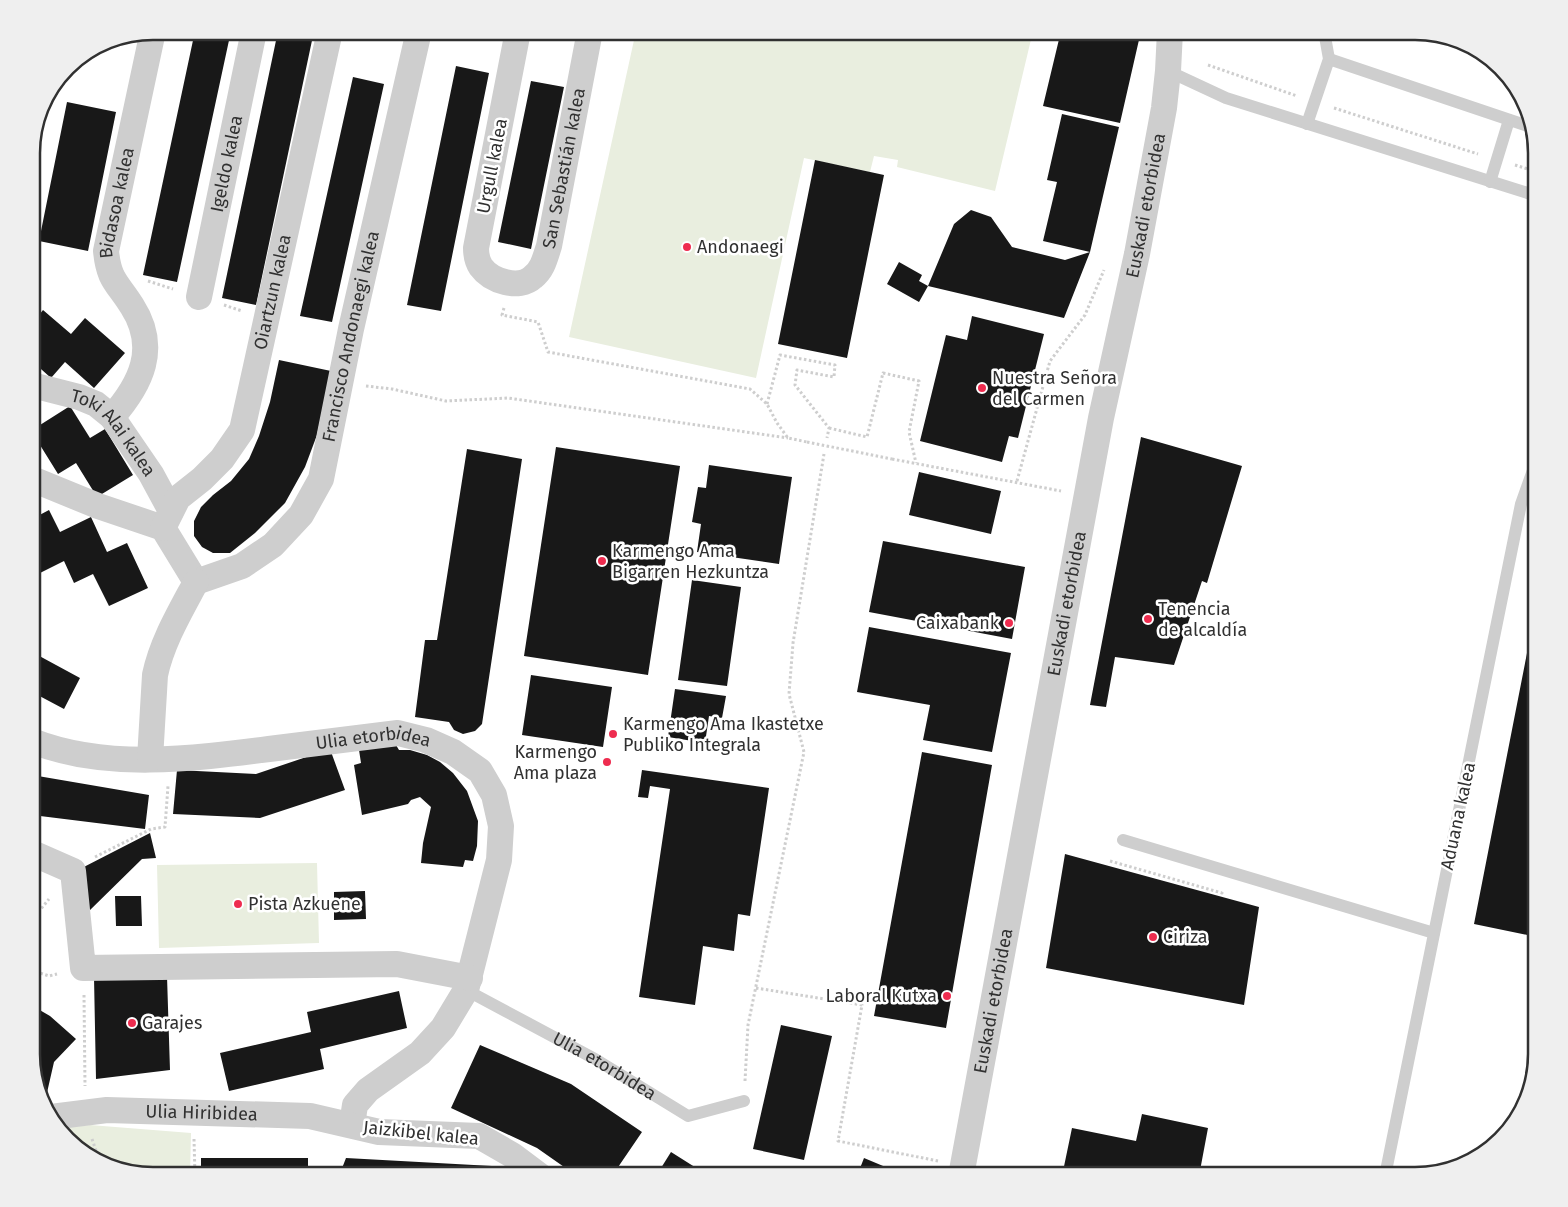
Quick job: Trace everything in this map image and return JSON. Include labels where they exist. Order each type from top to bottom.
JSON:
[{"type":"street","name":"Bidasoa kalea","points":[[112,417],[128,398],[140,377],[146,354],[145,332],[133,307],[112,279],[108,268],[106,251],[151,40]]},
{"type":"street","name":"Igeldo kalea","points":[[199,297],[252,40]]},
{"type":"street","name":"Oiartzun kalea","points":[[167,519],[178,498],[202,479],[222,459],[242,430],[328,40]]},
{"type":"street","name":"Francisco Andonaegi kalea","points":[[196,582],[242,566],[273,544],[301,515],[321,479],[351,329],[417,40]]},
{"type":"street","name":"Urgull kalea","points":[[511,283],[495,278],[482,268],[476,257],[476,248],[516,40]]},
{"type":"street","name":"San Sebastián kalea","points":[[511,283],[522,284],[533,278],[542,268],[549,246],[588,40]]},
{"type":"street","name":"Euskadi etorbidea","points":[[964,1167],[1101,418],[1137,254],[1164,108],[1170,40]]},
{"type":"street","name":"Toki Alai kalea","points":[[40,387],[79,397],[96,404],[112,417],[151,474],[167,519],[196,582]]},
{"type":"street","points":[[40,482],[98,506],[167,519]]},
{"type":"street","points":[[150,759],[157,665],[172,628],[196,582]]},
{"type":"street","name":"Ulia etorbidea","points":[[40,744],[63,751],[112,759],[150,759],[213,756],[398,733],[426,740],[453,752],[480,771],[494,795],[501,826],[499,860],[468,984],[443,1028],[420,1053],[368,1090],[355,1105],[352,1125]]},
{"type":"street","points":[[40,857],[73,871],[71,971],[397,964],[468,984]]},
{"type":"street","name":"Ulia Hiribidea","points":[[58,1115],[107,1110],[310,1116],[352,1125]]},
{"type":"street","name":"Jaizkibel kalea","points":[[352,1125],[379,1132],[479,1136],[512,1155],[528,1167]]},
{"type":"lane","points":[[1307,124],[1329,59],[1326,40]]},
{"type":"lane","points":[[1329,59],[1524,125]]},
{"type":"lane","points":[[1168,71],[1226,98],[1528,193]]},
{"type":"lane","points":[[1490,182],[1510,120]]},
{"type":"lane","name":"Aduana kalea","points":[[1387,1167],[1521,504],[1528,484]]},
{"type":"lane","points":[[1122,840],[1434,933]]},
{"type":"lane","name":"Ulia etorbidea","points":[[468,984],[688,1116],[744,1101]]},
{"type":"path","points":[[1205,64],[1314,102],[1528,169]]},
{"type":"path","points":[[1017,481],[1050,361],[1086,315],[1110,256],[1137,254]]},
{"type":"path","points":[[511,283],[502,315],[538,322],[548,352],[750,390],[767,404],[788,438]]},
{"type":"path","points":[[767,404],[780,355],[835,365],[834,377],[797,370],[795,385],[829,428],[867,437],[883,373],[919,381],[908,432],[916,463]]},
{"type":"path","points":[[392,389],[446,401],[508,398],[788,438],[1087,494]]},
{"type":"path","points":[[828,438],[829,428]]},
{"type":"path","points":[[744,1101],[748,1024],[804,752],[789,694],[792,643],[824,454]]},
{"type":"path","points":[[1110,861],[1134,868]]},
{"type":"path","points":[[40,973],[50,976],[71,971],[85,1086]]},
{"type":"path","points":[[756,988],[862,1006],[838,1140],[947,1167]]},
{"type":"path","points":[[194,1142],[195,1167]]},
{"type":"shaded area","name":"Andonaegi","points":[[634,40],[1031,40],[995,191],[897,167],[898,160],[874,156],[870,172],[804,158],[756,378],[569,337]]},
{"type":"shaded area","points":[[317,863],[319,943],[159,948],[157,865]]},
{"type":"shaded area","points":[[90,1125],[191,1133],[190,1167],[145,1167],[116,1161],[84,1144],[67,1127]]},
{"type":"building","points":[[193,40],[229,40],[177,282],[143,275]]},
{"type":"building","points":[[276,40],[312,40],[256,305],[222,298]]},
{"type":"building","points":[[1059,40],[1139,40],[1120,123],[1043,106]]},
{"type":"building","points":[[456,66],[489,73],[441,311],[407,305]]},
{"type":"building","points":[[353,77],[384,84],[332,322],[300,316]]},
{"type":"building","points":[[531,81],[564,87],[531,249],[498,242]]},
{"type":"building","points":[[67,102],[116,112],[88,251],[40,241]]},
{"type":"building","points":[[1062,114],[1119,127],[1090,252],[1043,241],[1057,182],[1047,180]]},
{"type":"building","points":[[815,160],[884,175],[847,358],[778,344]]},
{"type":"building","points":[[971,210],[991,217],[1012,247],[1065,260],[1090,252],[1064,318],[928,286],[954,224]]},
{"type":"building","points":[[899,262],[922,275],[919,281],[928,286],[919,302],[887,284]]},
{"type":"building","points":[[43,310],[71,334],[85,318],[125,353],[94,388],[65,362],[51,378],[40,368],[40,314]]},
{"type":"building","name":"Nuestra Señora del Carmen","points":[[972,316],[1044,334],[1018,438],[1009,436],[1002,462],[920,441],[946,335],[967,340]]},
{"type":"building","points":[[279,360],[331,371],[317,435],[305,467],[285,503],[255,533],[230,553],[213,553],[202,547],[194,536],[194,521],[201,507],[231,481],[249,459],[270,402]]},
{"type":"building","points":[[70,406],[90,438],[105,429],[133,475],[97,497],[76,463],[58,474],[40,445],[40,425]]},
{"type":"building","points":[[1141,437],[1242,466],[1207,583],[1202,581],[1174,665],[1115,657],[1106,707],[1090,705]]},
{"type":"building","name":"Karmengo Ama Bigarren Hezkuntza","points":[[556,447],[680,466],[648,675],[524,656]]},
{"type":"building","points":[[467,449],[522,459],[482,724],[475,731],[463,734],[454,730],[449,722],[415,717],[425,640],[437,640]]},
{"type":"building","points":[[709,465],[792,477],[779,564],[697,552],[701,524],[692,522],[698,487],[706,488]]},
{"type":"building","points":[[919,472],[1001,491],[991,534],[909,515]]},
{"type":"building","points":[[49,510],[60,532],[91,517],[107,552],[127,543],[148,588],[109,606],[93,574],[74,583],[64,561],[40,573],[40,515]]},
{"type":"building","points":[[883,541],[1025,567],[1012,639],[869,612]]},
{"type":"building","points":[[692,580],[741,587],[727,686],[678,680]]},
{"type":"building","points":[[869,627],[1011,653],[992,752],[923,740],[930,705],[857,692]]},
{"type":"building","points":[[1528,648],[1528,935],[1474,924]]},
{"type":"building","points":[[40,656],[80,678],[64,709],[40,696]]},
{"type":"building","points":[[531,675],[612,687],[603,747],[522,735]]},
{"type":"building","points":[[675,689],[726,696],[722,718],[709,716],[705,743],[668,737]]},
{"type":"building","points":[[396,745],[399,750],[410,750],[427,755],[440,762],[453,773],[467,791],[478,821],[477,846],[473,861],[465,860],[463,867],[421,863],[423,843],[431,807],[420,797],[411,800],[408,804],[362,815],[354,765],[361,763],[359,750]]},
{"type":"building","points":[[330,749],[345,790],[260,818],[173,814],[177,770],[256,774]]},
{"type":"building","points":[[922,752],[992,765],[946,1028],[874,1016]]},
{"type":"building","points":[[642,770],[769,788],[750,916],[738,914],[734,951],[703,946],[695,1005],[639,997],[670,789],[650,786],[648,798],[638,797]]},
{"type":"building","points":[[40,776],[149,795],[145,829],[40,816]]},
{"type":"building","points":[[150,833],[156,858],[142,859],[88,912],[76,871]]},
{"type":"building","name":"Ciriza","points":[[1065,854],[1259,907],[1244,1005],[1046,968]]},
{"type":"building","points":[[365,891],[366,919],[334,920],[334,892]]},
{"type":"building","points":[[115,896],[141,896],[142,926],[116,926]]},
{"type":"building","name":"Garajes","points":[[167,976],[170,1070],[96,1079],[94,977]]},
{"type":"building","points":[[399,991],[407,1028],[320,1049],[324,1069],[229,1091],[220,1053],[311,1032],[307,1012]]},
{"type":"building","points":[[40,1010],[50,1016],[76,1039],[54,1062],[47,1092],[40,1062]]},
{"type":"building","points":[[781,1025],[832,1036],[804,1160],[753,1149]]},
{"type":"building","points":[[480,1045],[571,1084],[642,1132],[618,1167],[564,1167],[537,1148],[451,1108]]},
{"type":"building","points":[[1142,1114],[1208,1128],[1201,1167],[1064,1167],[1072,1128],[1136,1141]]},
{"type":"building","points":[[671,1152],[695,1167],[662,1167]]},
{"type":"building","points":[[201,1158],[308,1158],[308,1167],[201,1167]]},
{"type":"building","points":[[346,1158],[493,1167],[342,1167]]},
{"type":"building","points":[[864,1158],[886,1167],[860,1167]]},
{"type":"place","name":"Andonaegi","points":[[687,247]]},
{"type":"place","name":"Nuestra Señora del Carmen","points":[[982,388]]},
{"type":"place","name":"Karmengo Ama Bigarren Hezkuntza","points":[[602,561]]},
{"type":"place","name":"Tenencia de alcaldía","points":[[1148,619]]},
{"type":"place","name":"Caixabank","points":[[1009,623]]},
{"type":"place","name":"Karmengo Ama Ikastetxe Publiko Integrala","points":[[613,734]]},
{"type":"place","name":"Karmengo Ama plaza","points":[[607,762]]},
{"type":"place","name":"Pista Azkuene","points":[[238,904]]},
{"type":"place","name":"Ciriza","points":[[1153,937]]},
{"type":"place","name":"Laboral Kutxa","points":[[947,996]]},
{"type":"place","name":"Garajes","points":[[132,1023]]}]
